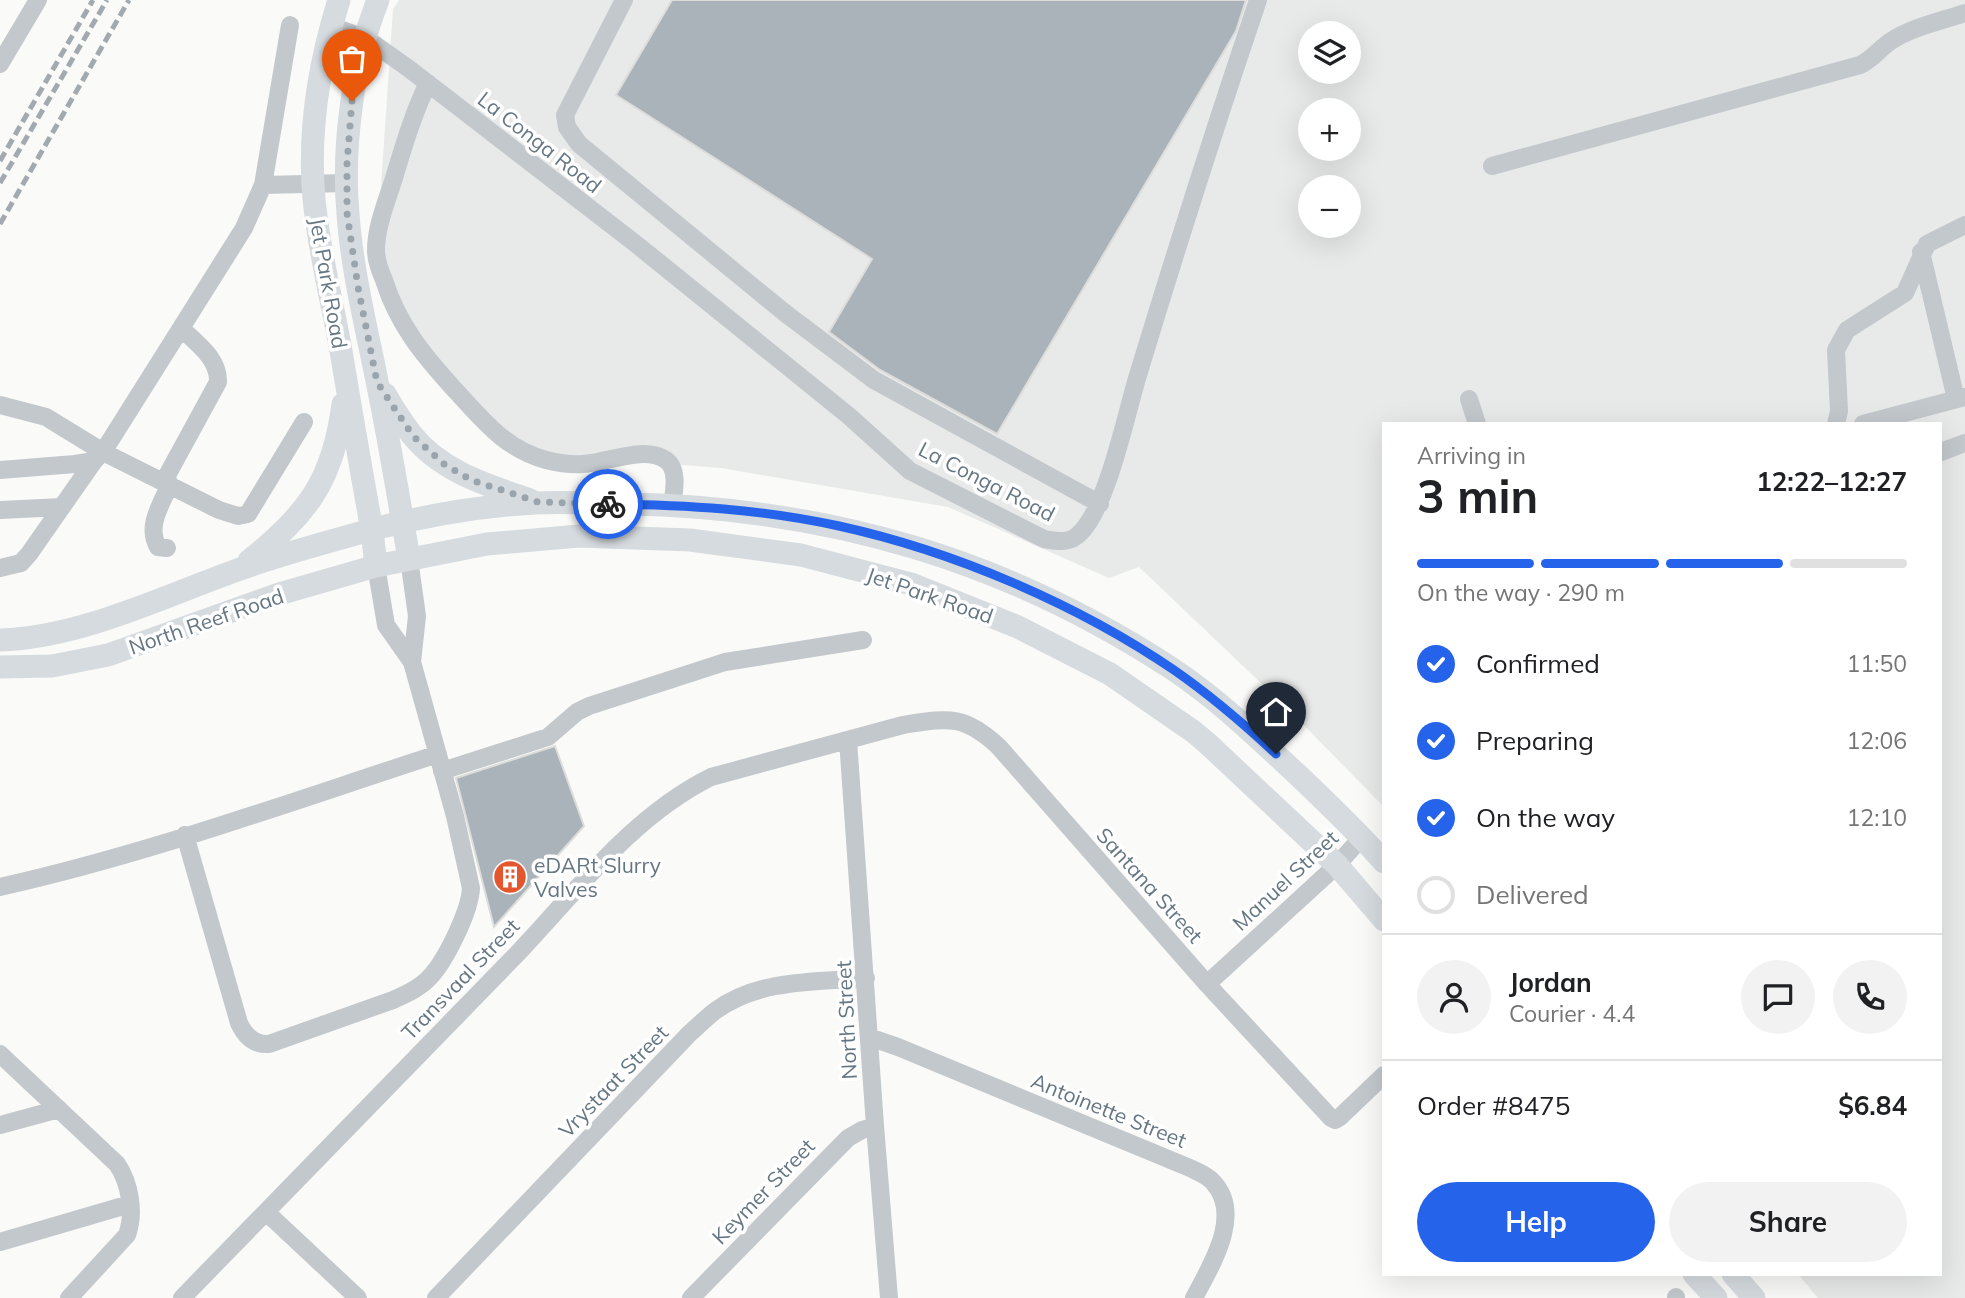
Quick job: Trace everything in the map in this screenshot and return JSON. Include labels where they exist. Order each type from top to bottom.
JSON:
[{"type":"main road","name":"Jet Park Road","points":[[339,0],[331,26],[312,138],[313,184],[324,268],[372,530],[376,566]]},
{"type":"main road","name":"Jet Park Road","points":[[378,0],[352,101],[347,213],[358,287],[409,559],[488,544],[579,536],[690,540],[801,555],[911,584],[1018,627],[1110,674],[1195,732],[1337,864],[1382,918]]},
{"type":"main road","points":[[377,382],[413,436],[444,464],[471,480],[538,502]]},
{"type":"main road","points":[[238,569],[283,533],[300,516],[314,495],[331,458],[346,386]]},
{"type":"main road","name":"Jet Park Road","points":[[403,523],[492,507],[538,502],[673,505],[765,513],[838,526],[916,546],[1038,595],[1106,629],[1174,670],[1242,722],[1362,837],[1382,860]]},
{"type":"main road","name":"North Reef Road","points":[[0,640],[71,629],[238,569],[403,523]]},
{"type":"main road","name":"North Reef Road","points":[[0,667],[52,666],[108,655],[278,594],[409,559]]},
{"type":"main road","points":[[1697,1276],[1716,1298]]},
{"type":"main road","points":[[1736,1276],[1754,1298]]},
{"type":"street","points":[[0,64],[38,0]]},
{"type":"street","points":[[624,0],[565,115],[567,127],[579,144],[785,313],[874,380],[1100,504]]},
{"type":"street","name":"La Conga Road","points":[[331,26],[367,39],[428,83],[635,244],[849,416],[910,471],[1044,539],[1063,542],[1079,534],[1100,504],[1150,337],[1258,0]]},
{"type":"street","points":[[1492,166],[1860,65],[1870,60],[1892,40],[1965,13]]},
{"type":"street","points":[[0,568],[21,563],[62,507],[98,456],[244,228],[262,184],[290,25]]},
{"type":"street","points":[[428,83],[412,117],[379,227],[376,251],[388,295],[402,323],[428,360],[511,445],[524,453],[569,464],[644,454],[664,459],[670,464],[674,474],[673,505]]},
{"type":"street","points":[[262,184],[347,183]]},
{"type":"street","points":[[1836,422],[1839,411],[1836,350],[1847,330],[1905,293],[1922,252],[1933,239],[1965,225]]},
{"type":"street","points":[[1870,422],[1960,398],[1922,252]]},
{"type":"street","points":[[167,548],[158,547],[153,539],[153,524],[167,483],[218,382],[219,372],[210,357],[181,328]]},
{"type":"street","points":[[1469,399],[1476,422]]},
{"type":"street","points":[[0,405],[46,417],[98,456],[167,483],[219,510],[238,516],[248,514],[304,422]]},
{"type":"street","points":[[1942,452],[1965,443]]},
{"type":"street","points":[[0,470],[98,456]]},
{"type":"street","points":[[0,510],[62,507]]},
{"type":"street","points":[[409,559],[417,616],[412,662]]},
{"type":"street","points":[[185,835],[239,1023],[251,1040],[269,1044],[411,991],[432,976],[465,917],[471,888],[412,662],[386,625],[376,566]]},
{"type":"street","points":[[0,887],[44,877],[440,763],[548,737],[577,712],[589,706],[712,666],[863,640]]},
{"type":"street","name":"Santana Street","points":[[848,740],[932,720],[969,723],[999,747],[1207,984],[1331,1118],[1335,1120],[1340,1117],[1382,1077]]},
{"type":"street","name":"North Street","points":[[848,740],[889,1298]]},
{"type":"street","name":"Transvaal Street","points":[[182,1298],[611,853],[661,806],[684,790],[711,777],[848,740]]},
{"type":"street","name":"Manuel Street","points":[[1207,984],[1337,864],[1362,837]]},
{"type":"street","name":"Vrystaat Street","points":[[436,1298],[690,1033],[715,1011],[734,1000],[777,985],[866,978]]},
{"type":"street","name":"Antoinette Street","points":[[869,1038],[898,1047],[1208,1177],[1222,1194],[1225,1227],[1213,1261],[1194,1298]]},
{"type":"street","points":[[0,1054],[123,1172],[132,1223],[127,1235],[69,1298]]},
{"type":"street","points":[[0,1125],[59,1109]]},
{"type":"street","name":"Keymer Street","points":[[691,1298],[848,1138],[875,1126]]},
{"type":"street","points":[[0,1242],[130,1204]]},
{"type":"street","points":[[266,1212],[358,1298]]},
{"type":"shaded area","points":[[399,0],[1965,0],[1965,1298],[1818,1298],[1800,1276],[1942,1276],[1942,422],[1382,422],[1382,805],[1285,706],[1139,567],[1109,578],[948,507],[721,468],[521,452],[408,333],[377,245],[393,9]]},
{"type":"building","points":[[672,0],[1246,0],[1236,31],[997,434],[880,370],[829,332],[872,259],[616,95]]},
{"type":"building","name":"eDARt Slurry Valves","points":[[555,746],[584,826],[494,927],[456,778]]},
{"type":"railway","points":[[0,161],[93,0]]},
{"type":"railway","points":[[0,183],[107,0]]},
{"type":"railway","points":[[0,224],[129,0]]},
{"type":"way so far","points":[[352,101],[347,163],[347,213],[358,287],[377,382],[413,436],[444,464],[471,480],[538,502],[608,504]]},
{"type":"place","name":"eDARt Slurry Valves","points":[[510,877]]},
{"type":"route","points":[[608,504],[673,505],[765,513],[838,526],[916,546],[1038,595],[1106,629],[1174,670],[1242,722],[1276,754]]}]
